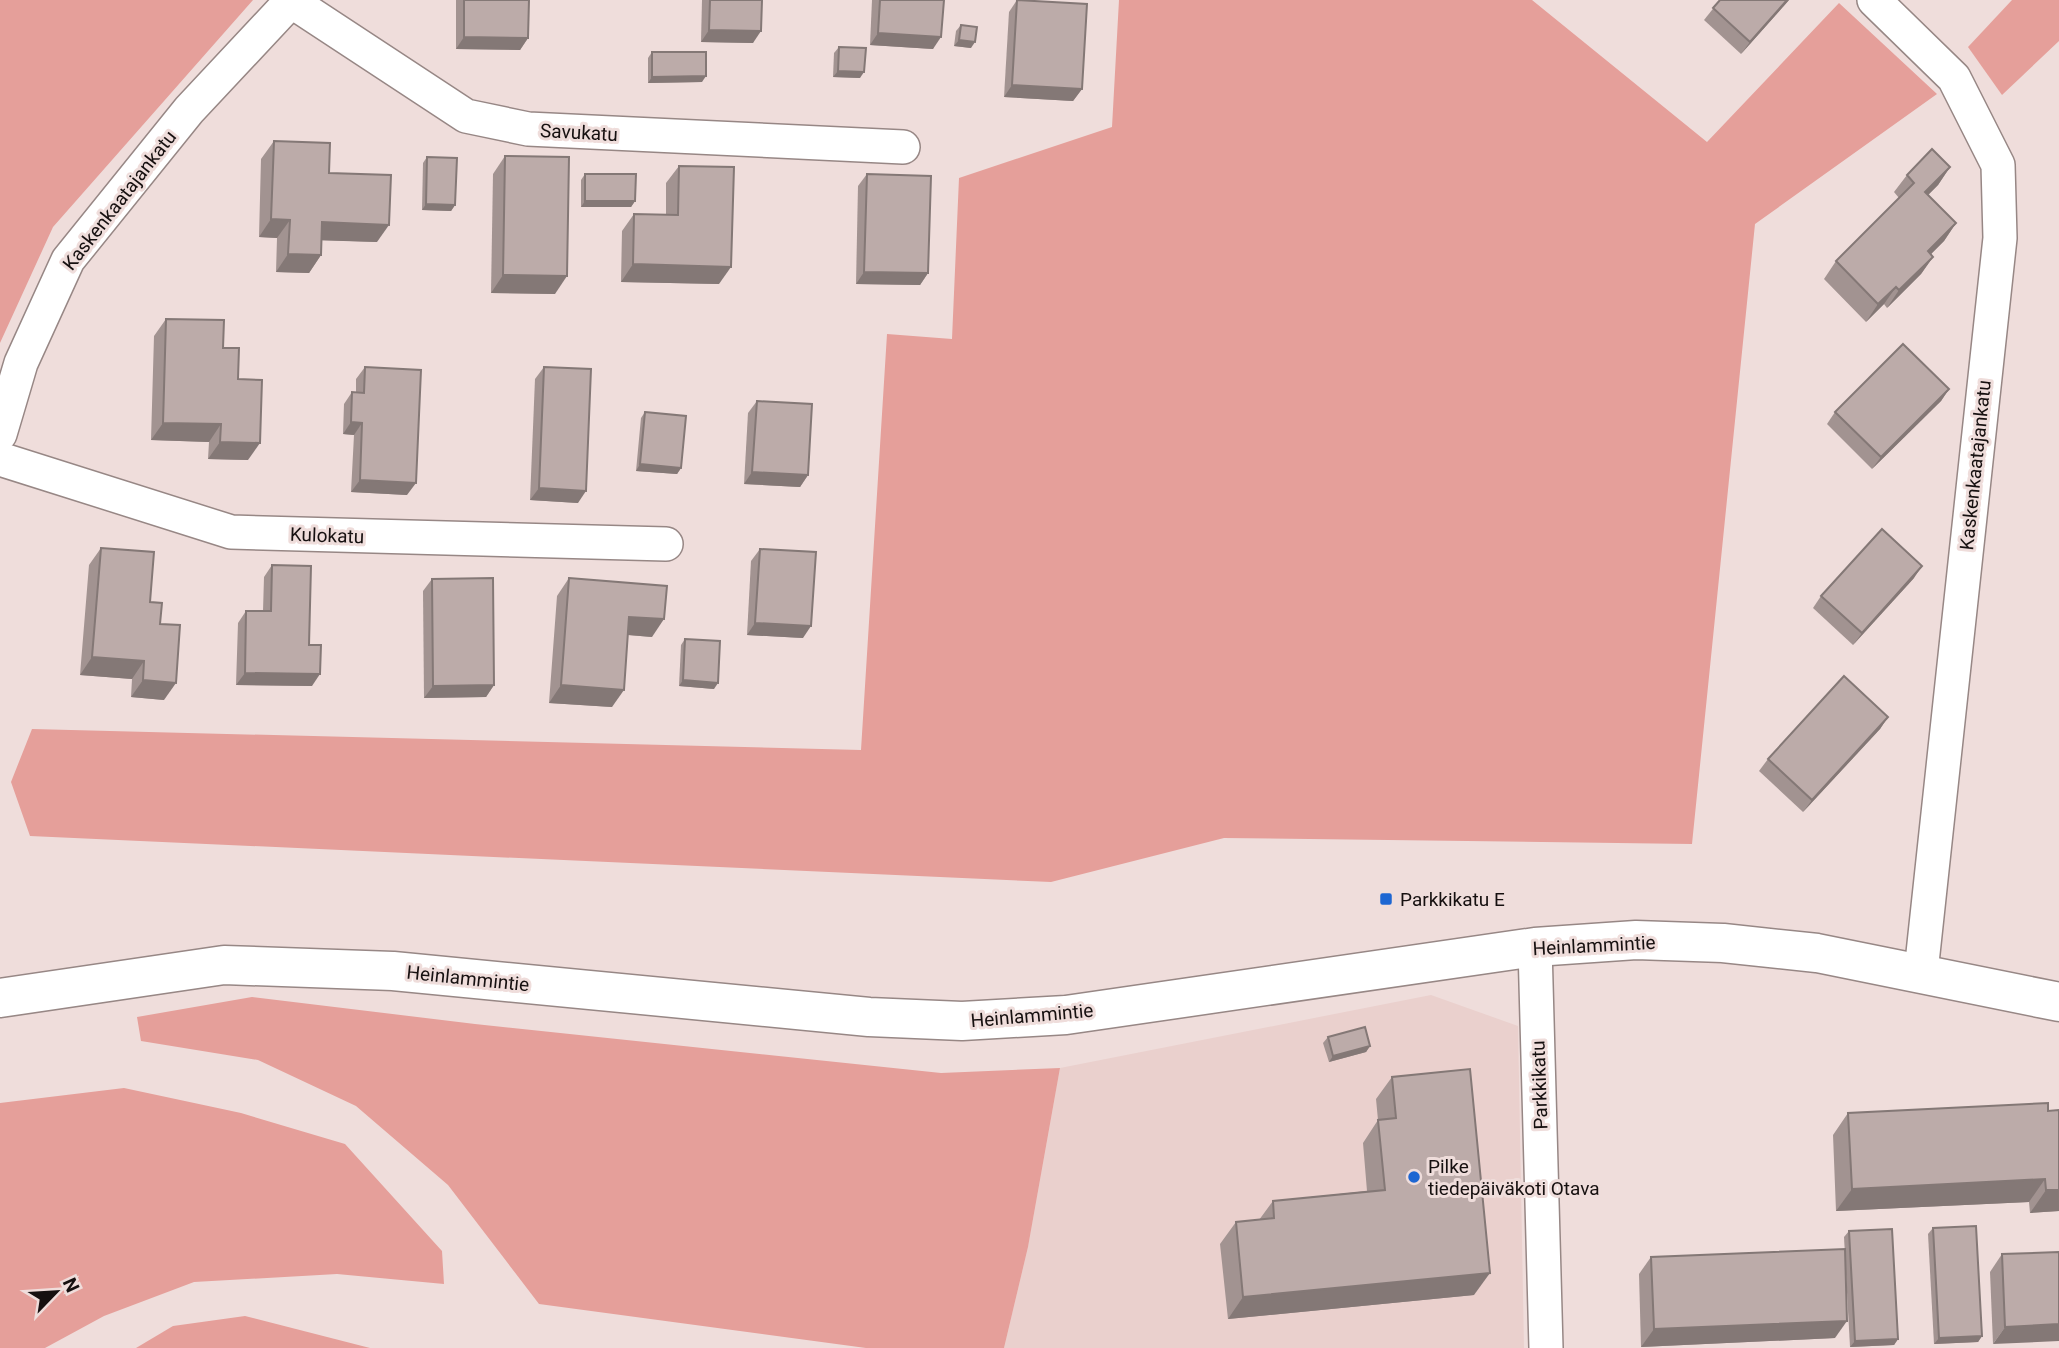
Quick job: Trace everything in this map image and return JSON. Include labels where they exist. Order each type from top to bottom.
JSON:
[{"type":"street","name":"Kaskenkaatajankatu","points":[[1874,0],[1954,78],[1998,165],[2000,237],[1921,972]]},
{"type":"street","name":"Kaskenkaatajankatu","points":[[0,434],[21,363],[68,260],[189,110],[291,1]]},
{"type":"street","name":"Savukatu","points":[[291,1],[466,116],[527,129],[903,147]]},
{"type":"street","name":"Kulokatu","points":[[0,459],[231,532],[666,544]]},
{"type":"street","name":"Heinlammintie","points":[[0,998],[224,965],[393,971],[869,1017],[962,1021],[1066,1015],[1535,947],[1636,940],[1723,943],[1817,953],[2059,1002]]},
{"type":"street","name":"Parkkikatu","points":[[1535,947],[1546,1348]]},
{"type":"shaded area","points":[[0,0],[253,0],[53,227],[0,343]]},
{"type":"shaded area","points":[[1119,0],[1532,0],[1707,142],[1839,3],[1937,94],[1755,224],[1692,844],[1224,838],[1051,882],[30,836],[11,782],[32,729],[861,750],[887,334],[952,339],[959,178],[1112,127]]},
{"type":"shaded area","points":[[2012,0],[2059,0],[2059,41],[2002,95],[1968,47]]},
{"type":"shaded area","points":[[1431,995],[1518,1026],[1524,1348],[1004,1348],[1028,1247],[1060,1068]]},
{"type":"shaded area","points":[[252,997],[475,1024],[941,1073],[1060,1068],[1028,1247],[1004,1348],[866,1348],[539,1304],[448,1185],[356,1106],[258,1060],[141,1041],[137,1017]]},
{"type":"shaded area","points":[[124,1088],[241,1113],[345,1144],[442,1251],[444,1284],[337,1274],[194,1282],[104,1316],[45,1348],[0,1348],[0,1103]]},
{"type":"shaded area","points":[[245,1316],[370,1348],[136,1348],[173,1326]]},
{"type":"building","points":[[464,0],[529,0],[528,38],[464,37]]},
{"type":"building","points":[[710,0],[762,0],[761,31],[709,30]]},
{"type":"building","points":[[880,0],[944,0],[941,37],[878,33]]},
{"type":"building","points":[[1017,0],[1087,4],[1082,89],[1012,85]]},
{"type":"building","points":[[1720,0],[1787,0],[1750,42],[1713,8]]},
{"type":"building","points":[[961,25],[977,27],[975,42],[959,40]]},
{"type":"building","points":[[839,47],[866,48],[864,72],[838,71]]},
{"type":"building","points":[[652,52],[706,52],[706,76],[652,77]]},
{"type":"building","points":[[274,141],[330,143],[329,173],[391,175],[389,225],[322,222],[321,255],[288,254],[290,220],[271,219]]},
{"type":"building","points":[[1932,149],[1950,167],[1925,192],[1956,223],[1928,251],[1933,257],[1899,290],[1896,287],[1878,304],[1836,261],[1914,183],[1907,175]]},
{"type":"building","points":[[505,156],[569,157],[567,276],[503,275]]},
{"type":"building","points":[[427,157],[457,158],[455,205],[426,204]]},
{"type":"building","points":[[679,166],[734,167],[731,267],[633,264],[634,214],[678,215]]},
{"type":"building","points":[[585,174],[636,174],[635,201],[585,201]]},
{"type":"building","points":[[867,174],[931,176],[928,273],[864,272]]},
{"type":"building","points":[[166,319],[224,320],[223,348],[239,348],[238,379],[262,380],[260,443],[220,442],[221,424],[163,423]]},
{"type":"building","points":[[1903,344],[1949,389],[1881,457],[1835,412]]},
{"type":"building","points":[[365,367],[421,370],[416,483],[360,480],[362,423],[351,422],[352,392],[364,393]]},
{"type":"building","points":[[544,367],[591,369],[586,491],[539,488]]},
{"type":"building","points":[[757,401],[812,404],[808,475],[752,472]]},
{"type":"building","points":[[645,412],[686,416],[681,468],[640,464]]},
{"type":"building","points":[[1882,529],[1922,566],[1862,633],[1821,596]]},
{"type":"building","points":[[101,548],[154,552],[150,602],[162,603],[160,624],[180,625],[176,683],[143,680],[144,661],[92,657]]},
{"type":"building","points":[[760,549],[816,552],[811,626],[755,623]]},
{"type":"building","points":[[272,565],[311,566],[309,645],[321,645],[320,674],[245,673],[246,611],[271,611]]},
{"type":"building","points":[[493,578],[494,685],[433,686],[432,579]]},
{"type":"building","points":[[569,578],[667,586],[664,619],[629,617],[624,690],[561,685]]},
{"type":"building","points":[[685,639],[720,641],[718,683],[683,680]]},
{"type":"building","points":[[1844,676],[1888,717],[1812,800],[1768,759]]},
{"type":"building","points":[[1365,1027],[1370,1046],[1333,1056],[1328,1037]]},
{"type":"building","name":"Pilke tiedepäiväkoti Otava","points":[[1470,1069],[1490,1273],[1243,1297],[1236,1222],[1274,1218],[1273,1201],[1385,1190],[1378,1120],[1396,1118],[1392,1077]]},
{"type":"building","points":[[2048,1103],[2048,1111],[2059,1110],[2059,1190],[2046,1190],[2045,1179],[1852,1189],[1848,1113]]},
{"type":"building","points":[[1976,1226],[1982,1336],[1939,1338],[1933,1228]]},
{"type":"building","points":[[1892,1229],[1898,1339],[1855,1341],[1849,1231]]},
{"type":"building","points":[[1845,1249],[1847,1321],[1654,1329],[1651,1257]]},
{"type":"building","points":[[2059,1252],[2059,1324],[2005,1327],[2002,1254]]},
{"type":"place","name":"Parkkikatu E","points":[[1386,899]]},
{"type":"place","name":"Pilke tiedepäiväkoti Otava","points":[[1414,1177]]}]
